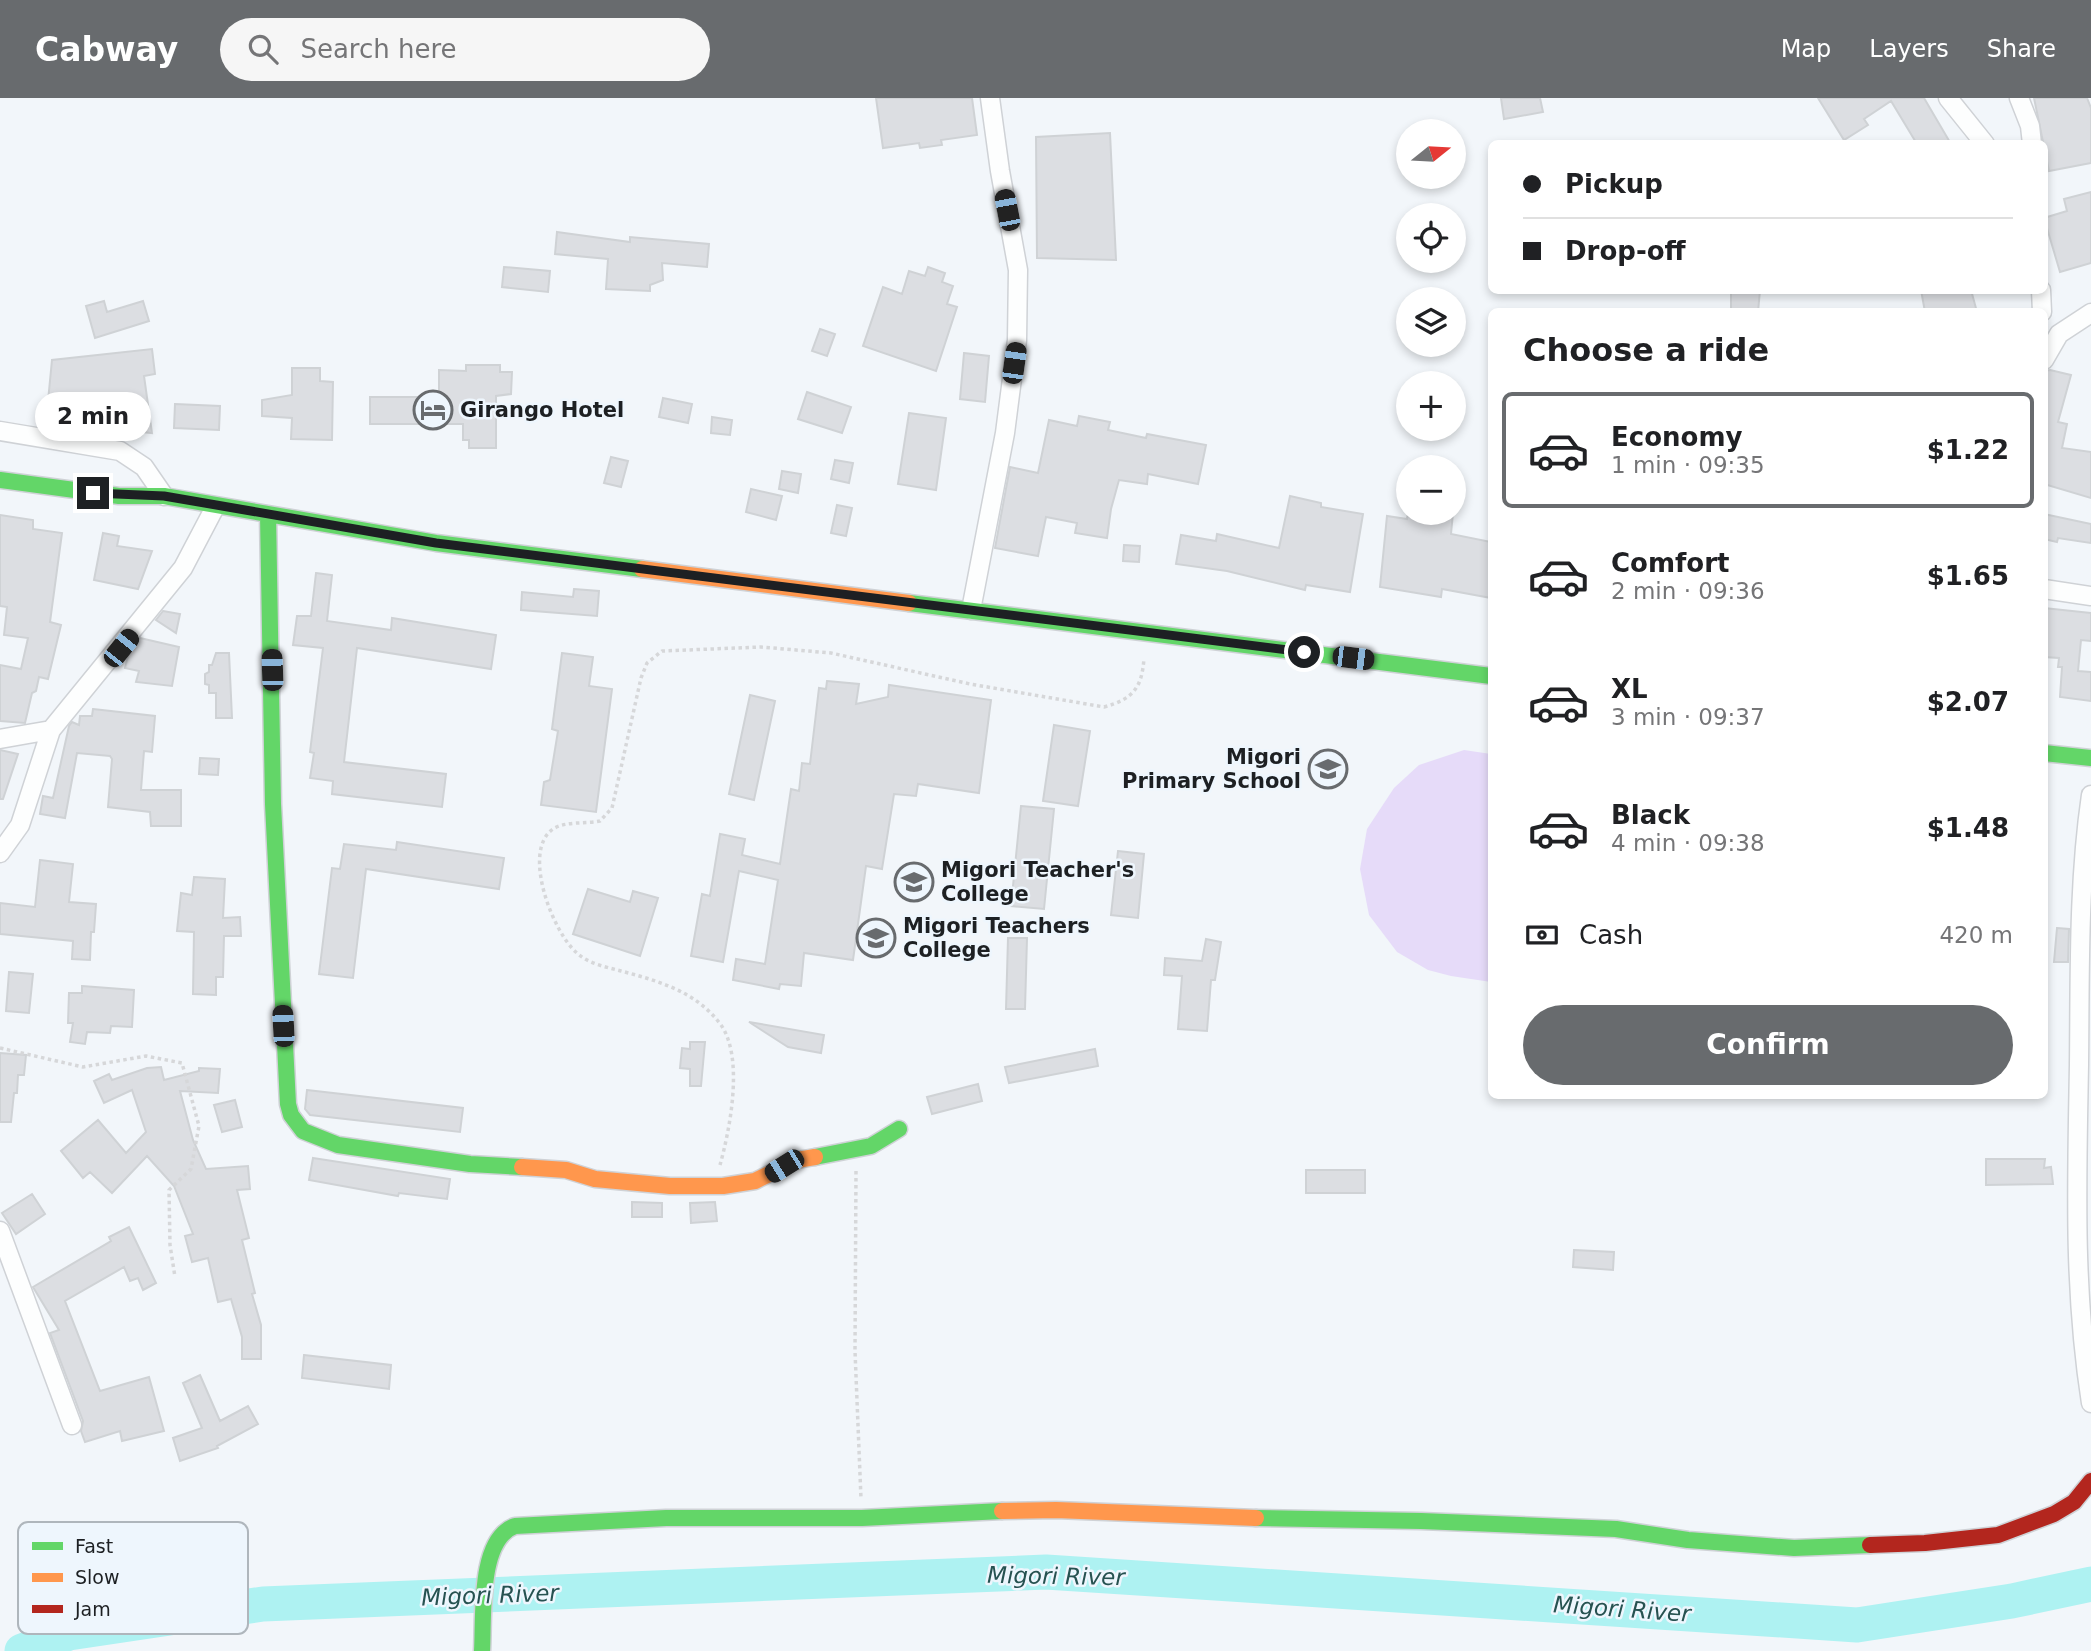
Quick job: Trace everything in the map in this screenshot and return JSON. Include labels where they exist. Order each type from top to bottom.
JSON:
[{"type":"main road","points":[[0,480],[119,496],[164,496],[215,507],[449,545],[1488,676]]},
{"type":"main road","points":[[268,514],[279,954],[290,1115],[303,1131],[321,1140],[348,1146],[470,1164],[566,1170],[619,1182],[699,1186],[755,1181],[797,1160],[818,1154],[856,1150],[886,1138],[899,1129]]},
{"type":"main road","points":[[2048,753],[2091,758]]},
{"type":"main road","points":[[482,1651],[489,1562],[498,1537],[509,1527],[519,1525],[666,1518],[862,1518],[975,1511],[1056,1510],[1616,1530],[1688,1540],[1794,1548],[1925,1543],[1998,1535],[2054,1514],[2074,1502],[2091,1481]]},
{"type":"street","points":[[971,610],[1005,433],[1017,340],[1018,270],[990,98]]},
{"type":"street","points":[[1948,98],[1982,140]]},
{"type":"street","points":[[2019,98],[2030,126],[2032,140]]},
{"type":"street","points":[[2048,353],[2059,334],[2091,313]]},
{"type":"street","points":[[0,431],[120,451],[144,467],[164,496]]},
{"type":"street","points":[[0,853],[20,825],[51,730],[183,568],[215,507]]},
{"type":"street","points":[[2048,590],[2091,596]]},
{"type":"street","points":[[0,739],[51,730]]},
{"type":"street","points":[[2091,795],[2076,1136],[2079,1321],[2091,1403]]},
{"type":"street","points":[[0,1231],[72,1425]]},
{"type":"path","points":[[699,1186],[720,1166],[727,1133],[732,1051],[723,1028],[705,1004],[667,984],[601,966],[575,952],[554,918],[539,872],[539,855],[546,835],[556,827],[600,821],[612,808],[641,678],[647,663],[662,651],[773,648],[831,653],[970,684],[1104,707],[1121,702],[1132,695],[1139,685],[1147,632]]},
{"type":"path","points":[[0,1048],[83,1067],[146,1056],[182,1063],[199,1126],[191,1169],[169,1190],[170,1245],[175,1277]]},
{"type":"path","points":[[856,1150],[855,1351],[862,1518]]},
{"type":"shaded area","points":[[1464,750],[1488,754],[1488,982],[1428,970],[1397,952],[1369,915],[1360,869],[1367,829],[1394,788],[1419,765]]},
{"type":"building","points":[[876,98],[972,98],[977,135],[941,140],[942,145],[920,148],[919,143],[883,148]]},
{"type":"building","points":[[1501,98],[1540,98],[1543,112],[1504,119]]},
{"type":"building","points":[[1818,98],[1924,98],[1949,140],[1915,140],[1891,101],[1864,119],[1868,125],[1844,140]]},
{"type":"building","points":[[2034,98],[2087,98],[2091,108],[2091,163],[2049,171],[2048,140],[2043,140]]},
{"type":"building","points":[[1110,133],[1116,260],[1037,258],[1036,137]]},
{"type":"building","points":[[2091,192],[2091,263],[2060,272],[2048,232],[2048,217],[2067,211],[2064,199]]},
{"type":"building","points":[[557,232],[630,242],[630,237],[709,244],[707,267],[662,263],[663,280],[650,285],[650,291],[606,289],[608,259],[555,254]]},
{"type":"building","points":[[504,267],[550,271],[548,292],[502,287]]},
{"type":"building","points":[[928,267],[945,273],[942,282],[953,286],[947,304],[957,307],[936,371],[863,346],[883,287],[902,294],[909,271],[925,276]]},
{"type":"building","points":[[1731,294],[1760,294],[1758,308],[1731,308]]},
{"type":"building","points":[[1922,294],[1972,294],[1976,308],[1924,308]]},
{"type":"building","points":[[104,301],[107,312],[143,301],[149,321],[95,338],[86,306]]},
{"type":"building","points":[[820,329],[835,334],[827,356],[812,351]]},
{"type":"building","points":[[152,349],[155,374],[144,376],[152,433],[46,422],[52,360]]},
{"type":"building","points":[[964,353],[989,356],[985,402],[960,399]]},
{"type":"building","name":"Girango Hotel","points":[[466,365],[500,365],[500,372],[512,372],[511,394],[496,396],[496,448],[469,448],[469,440],[463,440],[463,424],[370,424],[370,397],[439,397],[439,370],[466,371]]},
{"type":"building","points":[[292,368],[320,368],[320,381],[333,382],[332,440],[291,439],[292,418],[262,416],[262,400],[292,395]]},
{"type":"building","points":[[2048,370],[2071,375],[2058,422],[2067,424],[2062,448],[2091,452],[2091,498],[2048,485]]},
{"type":"building","points":[[807,392],[851,407],[842,433],[798,419]]},
{"type":"building","points":[[663,398],[692,404],[688,423],[659,417]]},
{"type":"building","points":[[175,404],[220,406],[219,430],[174,428]]},
{"type":"building","points":[[909,413],[946,418],[936,490],[898,484]]},
{"type":"building","points":[[1079,416],[1110,422],[1108,430],[1146,438],[1147,434],[1206,445],[1198,484],[1148,474],[1147,484],[1119,480],[1107,538],[1075,533],[1077,523],[1046,517],[1038,556],[995,548],[1010,467],[1038,473],[1049,420],[1077,426]]},
{"type":"building","points":[[712,417],[732,420],[730,435],[711,433]]},
{"type":"building","points":[[611,457],[628,461],[621,487],[604,483]]},
{"type":"building","points":[[835,460],[853,463],[849,483],[831,479]]},
{"type":"building","points":[[782,471],[801,474],[798,493],[779,489]]},
{"type":"building","points":[[751,489],[782,496],[776,520],[746,512]]},
{"type":"building","points":[[1290,496],[1321,503],[1321,507],[1363,514],[1350,592],[1306,585],[1305,590],[1227,571],[1176,564],[1181,535],[1216,541],[1217,534],[1279,548]]},
{"type":"building","points":[[837,505],[852,508],[846,536],[831,533]]},
{"type":"building","points":[[0,515],[33,520],[33,529],[62,533],[50,622],[61,625],[48,679],[39,677],[25,723],[0,721],[0,665],[21,669],[28,638],[4,635],[7,607],[0,606]]},
{"type":"building","points":[[2048,515],[2091,524],[2091,543],[2058,538],[2057,542],[2048,540]]},
{"type":"building","points":[[1387,516],[1396,517],[1396,525],[1452,525],[1451,534],[1488,541],[1488,597],[1442,589],[1441,597],[1380,587]]},
{"type":"building","points":[[103,533],[119,536],[117,546],[152,551],[138,589],[94,580]]},
{"type":"building","points":[[1124,545],[1140,546],[1139,562],[1123,561]]},
{"type":"building","points":[[316,573],[332,575],[327,621],[391,630],[392,618],[496,635],[491,669],[357,648],[344,762],[446,774],[442,807],[332,794],[333,781],[310,778],[314,753],[310,752],[323,648],[293,645],[297,616],[311,616]]},
{"type":"building","points":[[574,589],[599,591],[597,616],[521,610],[522,592],[573,597]]},
{"type":"building","points":[[2048,608],[2091,613],[2091,641],[2081,640],[2078,671],[2091,672],[2091,701],[2060,697],[2062,667],[2058,667],[2059,658],[2048,657]]},
{"type":"building","points":[[163,611],[180,614],[176,633],[156,620]]},
{"type":"building","points":[[140,638],[179,647],[172,686],[136,682],[139,671],[125,668],[129,653]]},
{"type":"building","points":[[216,653],[229,653],[232,718],[216,718],[216,693],[209,693],[209,685],[205,684],[205,674],[209,672],[209,665],[212,665]]},
{"type":"building","points":[[562,653],[593,657],[589,686],[612,689],[596,812],[541,805],[544,782],[550,780],[558,731],[552,729]]},
{"type":"building","points":[[827,681],[859,684],[856,704],[888,697],[889,685],[991,700],[979,793],[918,784],[916,796],[894,794],[882,869],[866,866],[853,960],[804,953],[801,986],[780,984],[779,989],[733,980],[736,959],[765,964],[778,880],[739,871],[723,962],[691,956],[702,894],[710,896],[720,834],[745,839],[742,855],[780,864],[791,789],[799,791],[802,763],[810,764],[819,688],[826,689]]},
{"type":"building","points":[[750,695],[775,701],[754,800],[729,794]]},
{"type":"building","points":[[93,709],[155,716],[152,752],[144,751],[141,790],[181,790],[181,826],[151,826],[150,812],[108,807],[112,759],[110,756],[77,753],[65,818],[40,814],[43,796],[53,798],[69,726],[72,722],[79,725],[80,716],[92,716]]},
{"type":"building","points":[[1054,725],[1090,731],[1078,806],[1043,801]]},
{"type":"building","points":[[0,750],[18,754],[3,799],[0,799]]},
{"type":"building","points":[[200,758],[219,759],[218,775],[199,774]]},
{"type":"building","points":[[1021,806],[1054,809],[1044,909],[1011,906]]},
{"type":"building","points":[[397,842],[504,858],[499,889],[366,869],[353,978],[319,974],[332,868],[340,869],[344,844],[396,850]]},
{"type":"building","points":[[1118,851],[1144,854],[1138,918],[1111,915]]},
{"type":"building","points":[[40,860],[73,864],[69,902],[96,904],[90,960],[72,959],[73,941],[0,934],[0,903],[35,907]]},
{"type":"building","points":[[194,877],[225,879],[223,918],[240,917],[241,936],[224,936],[223,977],[216,977],[216,995],[193,994],[194,932],[177,931],[181,893],[192,895]]},
{"type":"building","points":[[588,889],[630,902],[633,891],[658,898],[640,956],[573,934]]},
{"type":"building","points":[[2057,928],[2069,929],[2068,962],[2054,962]]},
{"type":"building","points":[[1008,938],[1027,938],[1025,1009],[1006,1009]]},
{"type":"building","points":[[1206,939],[1221,942],[1215,980],[1211,980],[1207,1031],[1178,1029],[1182,976],[1164,975],[1165,958],[1202,961]]},
{"type":"building","points":[[9,972],[33,974],[29,1013],[6,1011]]},
{"type":"building","points":[[82,986],[134,990],[132,1027],[111,1026],[110,1033],[87,1032],[85,1044],[70,1042],[73,1023],[68,1023],[69,993],[82,993]]},
{"type":"building","points":[[749,1022],[824,1035],[821,1053],[788,1047]]},
{"type":"building","points":[[690,1042],[705,1042],[701,1086],[690,1086],[690,1069],[680,1068],[682,1048],[690,1049]]},
{"type":"building","points":[[1095,1049],[1098,1066],[1009,1083],[1005,1067]]},
{"type":"building","points":[[0,1053],[26,1055],[24,1075],[18,1075],[11,1122],[0,1122]]},
{"type":"building","points":[[161,1067],[164,1080],[199,1071],[199,1068],[220,1069],[218,1093],[180,1091],[193,1140],[206,1169],[248,1166],[250,1189],[237,1190],[249,1238],[242,1240],[261,1325],[261,1359],[242,1359],[242,1337],[231,1299],[218,1302],[208,1258],[192,1262],[185,1236],[193,1234],[174,1186],[147,1156],[112,1193],[90,1172],[83,1178],[61,1151],[98,1120],[126,1153],[146,1132],[132,1090],[104,1103],[94,1081],[109,1074],[112,1080],[147,1068]]},
{"type":"building","points":[[978,1084],[982,1101],[932,1114],[927,1097]]},
{"type":"building","points":[[307,1090],[463,1108],[460,1132],[310,1115],[305,1109]]},
{"type":"building","points":[[235,1100],[242,1127],[222,1132],[214,1105]]},
{"type":"building","points":[[313,1158],[450,1179],[447,1199],[399,1193],[398,1196],[309,1180]]},
{"type":"building","points":[[1986,1159],[2045,1159],[2044,1168],[2051,1167],[2053,1184],[1986,1185]]},
{"type":"building","points":[[1306,1170],[1365,1170],[1365,1193],[1306,1193]]},
{"type":"building","points":[[32,1194],[45,1214],[16,1234],[2,1213]]},
{"type":"building","points":[[632,1202],[662,1203],[662,1217],[632,1217]]},
{"type":"building","points":[[715,1202],[717,1221],[691,1223],[690,1203]]},
{"type":"building","points":[[129,1227],[156,1283],[143,1290],[138,1278],[130,1281],[124,1267],[65,1301],[100,1391],[149,1377],[164,1431],[122,1441],[120,1431],[85,1442],[81,1431],[83,1421],[50,1333],[59,1330],[33,1287],[111,1241],[109,1237]]},
{"type":"building","points":[[1574,1250],[1614,1252],[1613,1270],[1573,1267]]},
{"type":"building","points":[[304,1355],[391,1365],[389,1389],[302,1378]]},
{"type":"building","points":[[200,1375],[220,1421],[248,1406],[258,1424],[217,1446],[218,1448],[180,1461],[173,1438],[202,1428],[183,1383]]},
{"type":"waterway","name":"Migori River","points":[[248,1606],[1046,1572],[1857,1625],[2012,1601],[2091,1584]]},
{"type":"waterway","name":"Migori River","points":[[22,1651],[66,1634]]},
{"type":"traffic: fast","points":[[0,480],[119,496],[164,496],[436,543],[642,569]]},
{"type":"traffic: fast","points":[[268,514],[273,804],[288,1104],[291,1115],[303,1131],[338,1145],[470,1164],[522,1167]]},
{"type":"traffic: fast","points":[[909,603],[1488,676]]},
{"type":"traffic: fast","points":[[2048,753],[2091,758]]},
{"type":"traffic: fast","points":[[815,1157],[871,1146],[899,1129]]},
{"type":"traffic: fast","points":[[482,1651],[485,1581],[489,1562],[503,1534],[515,1526],[666,1518],[862,1518],[1002,1511]]},
{"type":"traffic: fast","points":[[1256,1518],[1616,1529],[1688,1540],[1794,1548],[1870,1545]]},
{"type":"traffic: slow","points":[[642,569],[909,603]]},
{"type":"traffic: slow","points":[[522,1167],[566,1170],[595,1179],[670,1186],[723,1186],[755,1181],[797,1160],[815,1157]]},
{"type":"traffic: slow","points":[[1002,1511],[1056,1510],[1256,1518]]},
{"type":"traffic: jam","points":[[1870,1545],[1925,1543],[1998,1535],[2054,1514],[2074,1502],[2091,1481]]},
{"type":"place","name":"Girango Hotel","points":[[433,410]]},
{"type":"place","name":"Migori Primary School","points":[[1328,769]]},
{"type":"place","name":"Migori Teacher's College","points":[[914,882]]},
{"type":"place","name":"Migori Teachers College","points":[[876,938]]},
{"type":"route","points":[[93,493],[164,496],[215,507],[436,543],[1304,652]]}]
